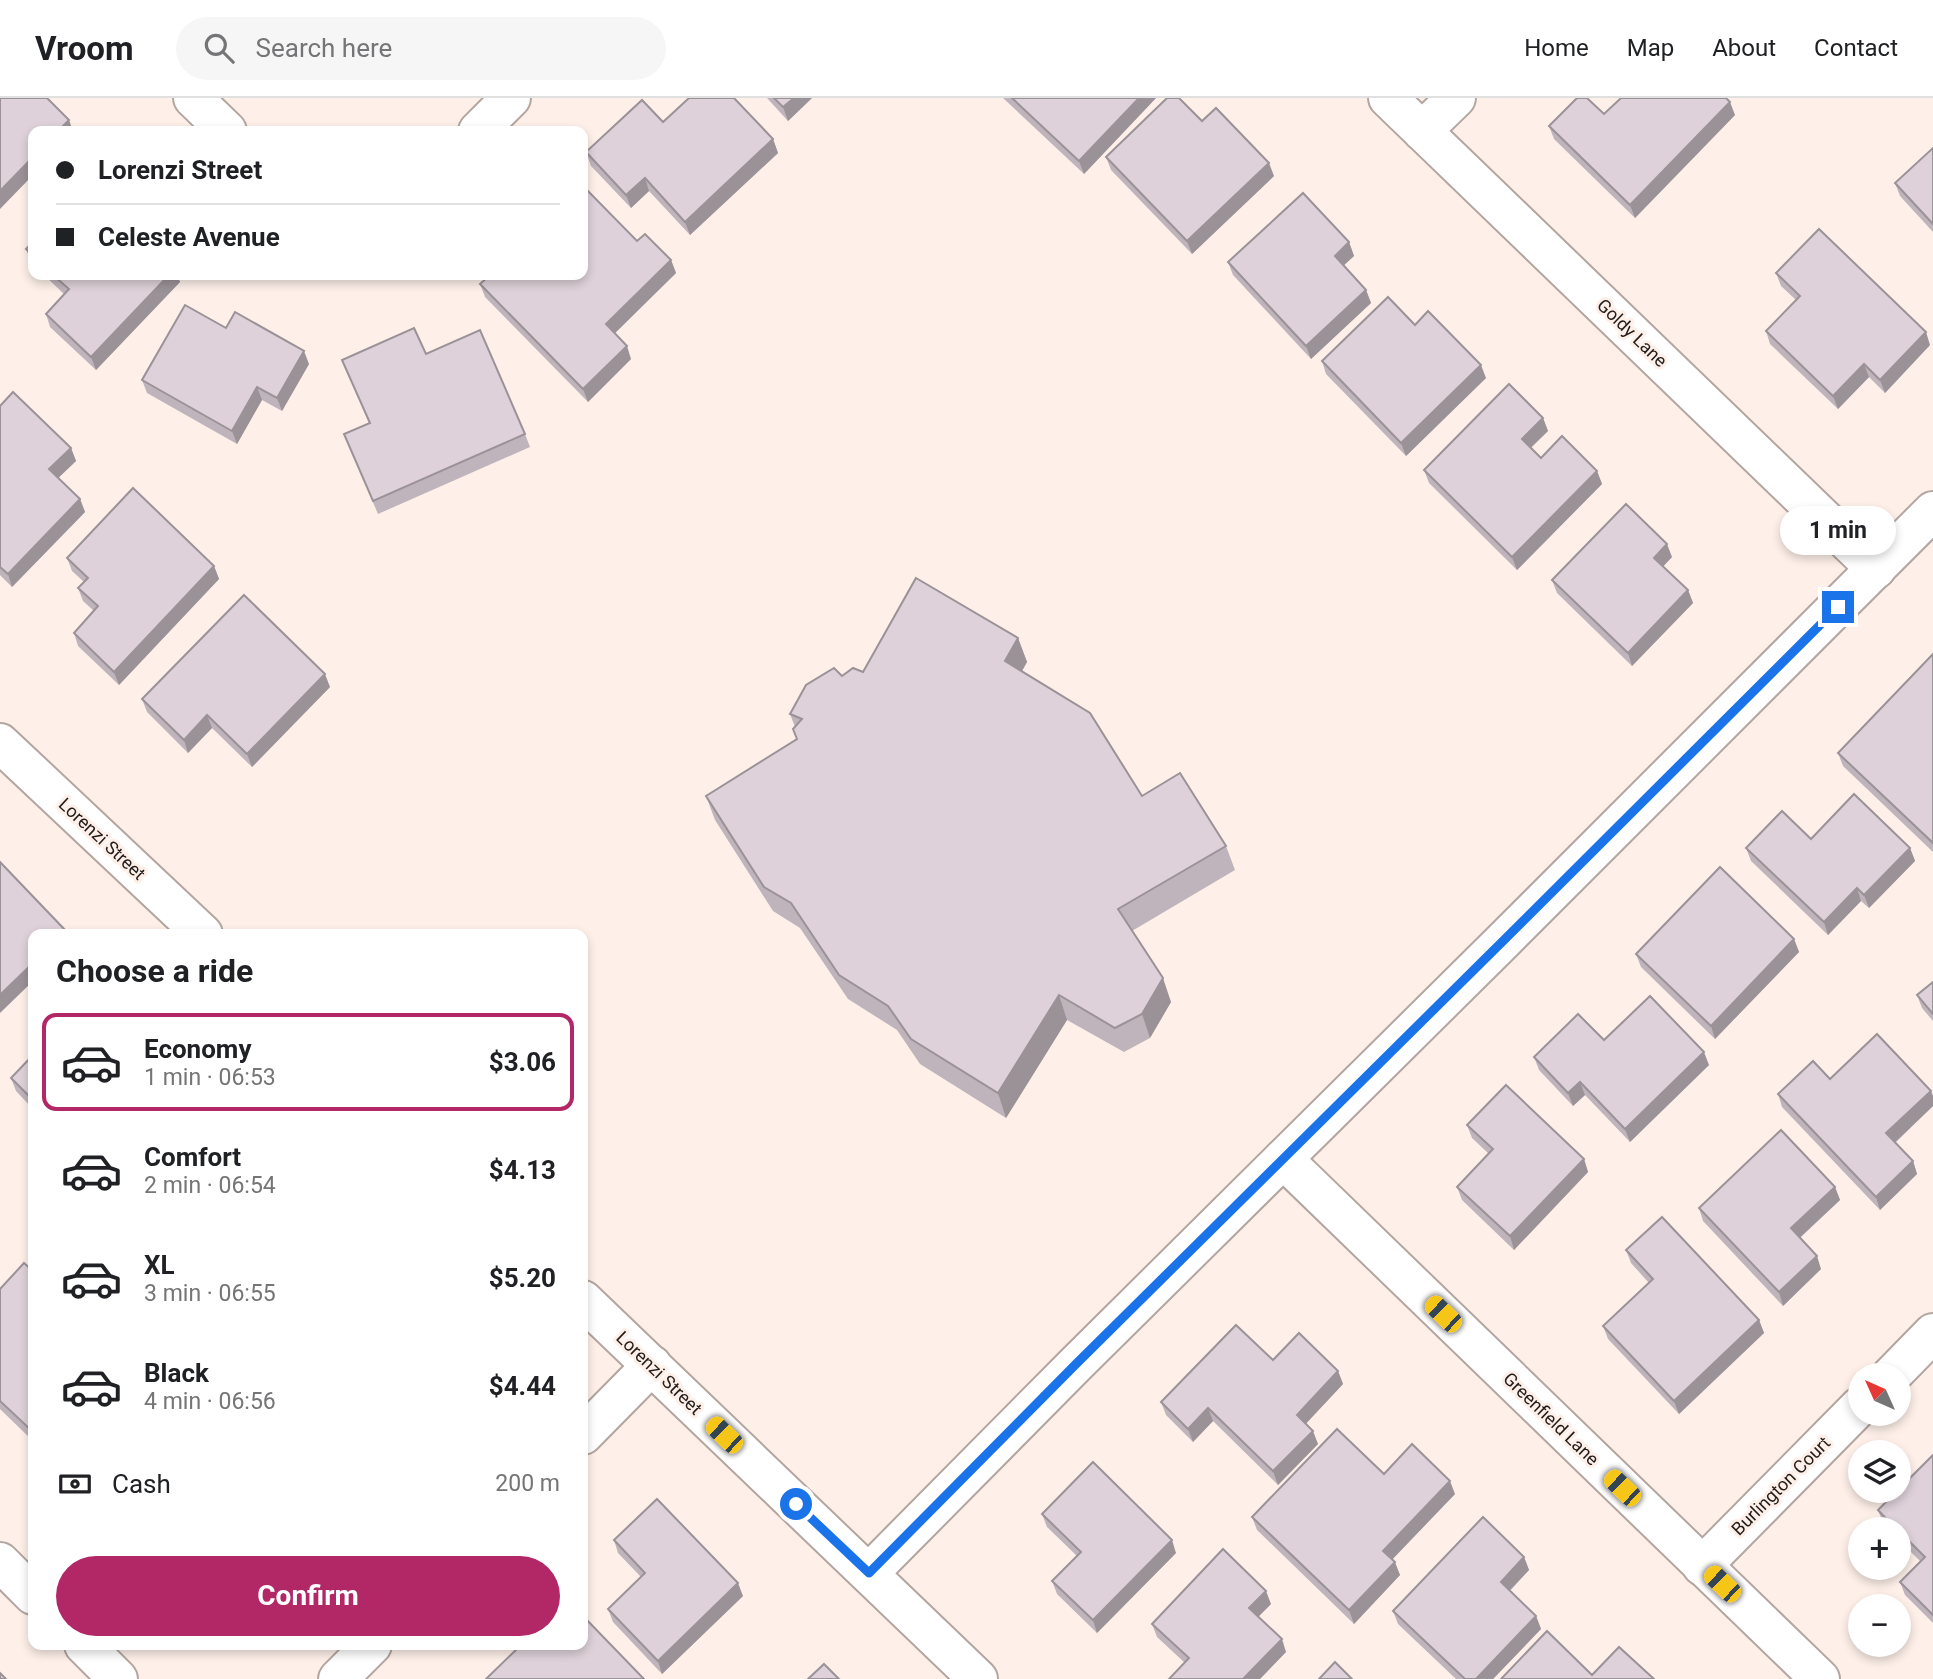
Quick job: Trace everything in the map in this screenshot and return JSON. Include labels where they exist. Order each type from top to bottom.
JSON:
[{"type":"street","points":[[192,98],[222,126]]},
{"type":"street","points":[[483,126],[512,98]]},
{"type":"street","name":"Goldy Lane","points":[[1388,98],[1876,569]]},
{"type":"street","points":[[1422,131],[1456,98]]},
{"type":"street","points":[[869,1573],[1933,512]]},
{"type":"street","name":"Lorenzi Street","points":[[0,743],[198,929]]},
{"type":"street","name":"Greenfield Lane","points":[[1283,1159],[1820,1679]]},
{"type":"street","name":"Lorenzi Street","points":[[588,1305],[978,1679]]},
{"type":"street","points":[[1904,1363],[1933,1333]]},
{"type":"street","points":[[588,1430],[652,1366]]},
{"type":"street","name":"Burlington Court","points":[[1702,1566],[1848,1418]]},
{"type":"street","points":[[0,1562],[28,1590]]},
{"type":"street","points":[[89,1650],[118,1679]]},
{"type":"street","points":[[338,1679],[367,1650]]},
{"type":"building","points":[[0,98],[47,98],[69,120],[63,126],[28,126],[28,162],[0,191]]},
{"type":"building","points":[[689,98],[734,98],[773,139],[685,222],[645,178],[626,195],[588,154],[588,150],[642,100],[663,122]]},
{"type":"building","points":[[774,98],[794,98],[783,107]]},
{"type":"building","points":[[1012,98],[1139,98],[1079,161]]},
{"type":"building","points":[[1167,98],[1179,98],[1202,121],[1216,108],[1269,163],[1187,241],[1106,157]]},
{"type":"building","points":[[1577,98],[1587,98],[1604,114],[1621,98],[1726,98],[1730,102],[1630,205],[1549,126]]},
{"type":"building","points":[[1933,148],[1933,224],[1895,183]]},
{"type":"building","points":[[588,191],[637,241],[645,234],[671,260],[606,324],[627,346],[583,389],[480,284],[484,280],[588,280]]},
{"type":"building","points":[[1303,193],[1349,242],[1335,256],[1366,290],[1306,346],[1228,262]]},
{"type":"building","points":[[1819,229],[1926,332],[1880,380],[1864,364],[1833,396],[1766,331],[1800,296],[1776,273]]},
{"type":"building","points":[[59,280],[164,280],[91,357],[46,314],[69,289]]},
{"type":"building","points":[[1388,297],[1415,325],[1428,311],[1481,365],[1401,443],[1322,361]]},
{"type":"building","points":[[185,305],[226,328],[235,312],[304,351],[277,398],[257,387],[232,431],[142,380]]},
{"type":"building","points":[[414,328],[426,354],[480,330],[525,434],[373,501],[344,434],[370,423],[342,360]]},
{"type":"building","points":[[1509,384],[1543,418],[1522,439],[1541,458],[1562,436],[1597,471],[1512,557],[1424,470]]},
{"type":"building","points":[[13,392],[71,448],[49,469],[80,499],[8,574],[0,567],[0,406]]},
{"type":"building","points":[[133,488],[214,566],[114,672],[74,633],[98,606],[78,588],[88,578],[67,558]]},
{"type":"building","points":[[1626,504],[1667,544],[1654,558],[1688,590],[1628,653],[1552,580]]},
{"type":"building","points":[[916,578],[1018,638],[1005,661],[1090,713],[1142,796],[1180,773],[1226,846],[1118,909],[1163,978],[1142,1014],[1115,1028],[1059,995],[998,1093],[911,1039],[888,1006],[839,975],[791,903],[764,887],[706,796],[797,739],[793,729],[802,719],[790,714],[806,685],[834,668],[842,676],[853,668],[863,672]]},
{"type":"building","points":[[244,595],[325,674],[247,754],[207,715],[184,740],[142,699]]},
{"type":"building","points":[[1933,654],[1933,843],[1838,753]]},
{"type":"building","points":[[1854,794],[1910,848],[1864,895],[1857,888],[1824,922],[1746,848],[1782,811],[1811,839]]},
{"type":"building","points":[[0,862],[64,929],[28,929],[28,968],[0,995]]},
{"type":"building","points":[[1720,867],[1794,939],[1711,1026],[1636,954]]},
{"type":"building","points":[[1933,982],[1933,1014],[1917,995]]},
{"type":"building","points":[[1650,996],[1704,1052],[1625,1129],[1580,1082],[1568,1093],[1534,1057],[1578,1014],[1604,1040]]},
{"type":"building","points":[[1877,1034],[1931,1091],[1886,1133],[1913,1161],[1876,1197],[1778,1094],[1813,1061],[1830,1079]]},
{"type":"building","points":[[28,1060],[28,1095],[11,1078]]},
{"type":"building","points":[[1506,1085],[1584,1159],[1510,1236],[1457,1187],[1493,1149],[1467,1125]]},
{"type":"building","points":[[1781,1130],[1835,1187],[1791,1228],[1817,1256],[1779,1292],[1699,1208]]},
{"type":"building","points":[[1662,1217],[1759,1320],[1674,1401],[1603,1326],[1653,1279],[1626,1250]]},
{"type":"building","points":[[24,1263],[28,1267],[28,1427],[0,1401],[0,1289]]},
{"type":"building","points":[[1236,1325],[1273,1360],[1299,1333],[1338,1371],[1297,1415],[1313,1431],[1273,1471],[1208,1408],[1188,1429],[1161,1402]]},
{"type":"building","points":[[1337,1429],[1384,1474],[1412,1444],[1450,1481],[1383,1551],[1395,1562],[1349,1610],[1252,1517]]},
{"type":"building","points":[[1933,1455],[1933,1615],[1900,1582],[1911,1580],[1911,1571],[1925,1557],[1911,1543],[1911,1517],[1885,1517],[1878,1510],[1885,1503],[1911,1503],[1911,1477]]},
{"type":"building","points":[[1093,1462],[1172,1540],[1093,1620],[1052,1581],[1081,1552],[1042,1514]]},
{"type":"building","points":[[657,1499],[738,1583],[658,1661],[608,1609],[645,1573],[614,1540]]},
{"type":"building","points":[[1483,1517],[1524,1557],[1501,1582],[1536,1616],[1476,1679],[1465,1679],[1393,1611]]},
{"type":"building","points":[[1223,1549],[1266,1591],[1249,1608],[1282,1639],[1243,1679],[1169,1679],[1189,1658],[1152,1624]]},
{"type":"building","points":[[588,1621],[644,1679],[486,1679],[516,1650],[588,1650]]},
{"type":"building","points":[[1547,1631],[1592,1675],[1619,1647],[1654,1679],[1501,1679]]},
{"type":"building","points":[[1335,1662],[1352,1679],[1319,1679]]},
{"type":"building","points":[[824,1664],[839,1679],[808,1679]]},
{"type":"route","points":[[796,1504],[869,1573],[1838,607]]}]
